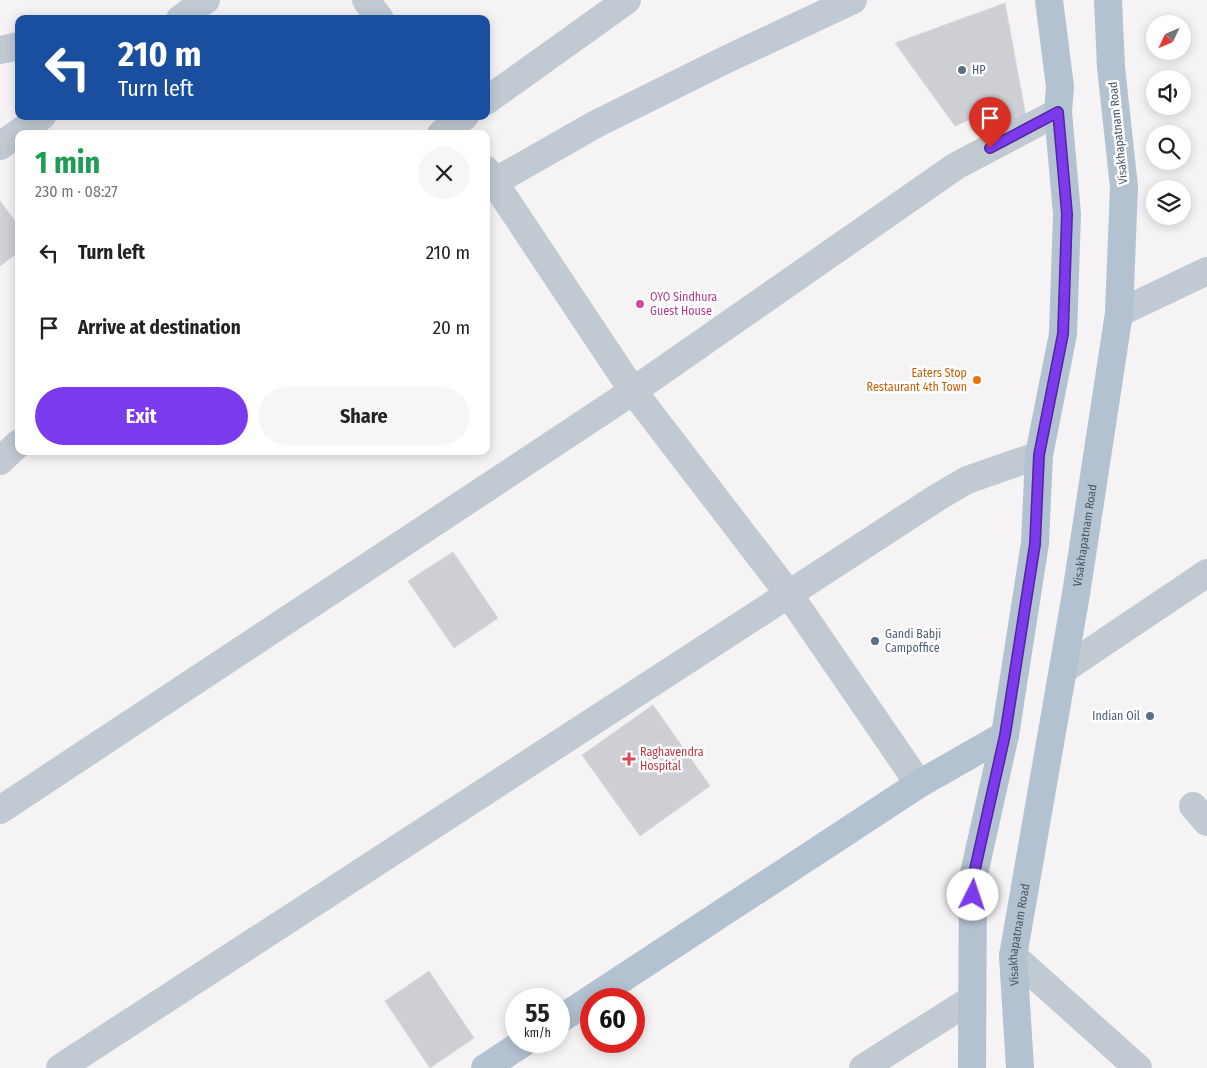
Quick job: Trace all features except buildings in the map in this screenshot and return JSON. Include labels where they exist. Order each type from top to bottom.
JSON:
[{"type":"main road","points":[[972,1068],[973,878],[1005,735],[1035,544],[1039,455],[1063,334],[1067,214],[1058,112],[1060,88],[1049,0]]},
{"type":"main road","name":"Visakhapatnam Road","points":[[1020,1068],[1013,956],[1076,594],[1119,313],[1124,188],[1111,67],[1108,0]]},
{"type":"main road","points":[[570,1013],[919,784],[1005,735]]},
{"type":"main road","points":[[485,1068],[508,1053]]},
{"type":"street","points":[[185,15],[206,0]]},
{"type":"street","points":[[366,0],[377,15]]},
{"type":"street","points":[[490,98],[627,0]]},
{"type":"street","points":[[853,0],[723,61],[490,176],[632,392],[788,593],[919,784]]},
{"type":"street","points":[[0,50],[15,47]]},
{"type":"street","points":[[0,810],[632,392],[956,166],[1058,112]]},
{"type":"street","points":[[22,130],[36,120]]},
{"type":"street","points":[[0,146],[15,135]]},
{"type":"street","points":[[1119,313],[1207,271]]},
{"type":"street","points":[[0,461],[15,447]]},
{"type":"street","points":[[60,1068],[938,497],[967,480],[1039,455]]},
{"type":"street","points":[[1063,670],[1207,573]]},
{"type":"street","points":[[1013,956],[1138,1068]]},
{"type":"street","points":[[863,1068],[972,999]]},
{"type":"place","name":"HP","points":[[962,70]]},
{"type":"place","name":"OYO Sindhura Guest House","points":[[640,304]]},
{"type":"place","name":"Eaters Stop Restaurant 4th Town","points":[[977,380]]},
{"type":"place","name":"Gandi Babji Campoffice","points":[[875,641]]},
{"type":"place","name":"Indian Oil","points":[[1150,716]]},
{"type":"place","name":"Raghavendra Hospital","points":[[629,759]]},
{"type":"route","points":[[973,895],[973,878],[1005,735],[1035,544],[1039,455],[1063,334],[1067,214],[1058,112],[990,148]]}]
